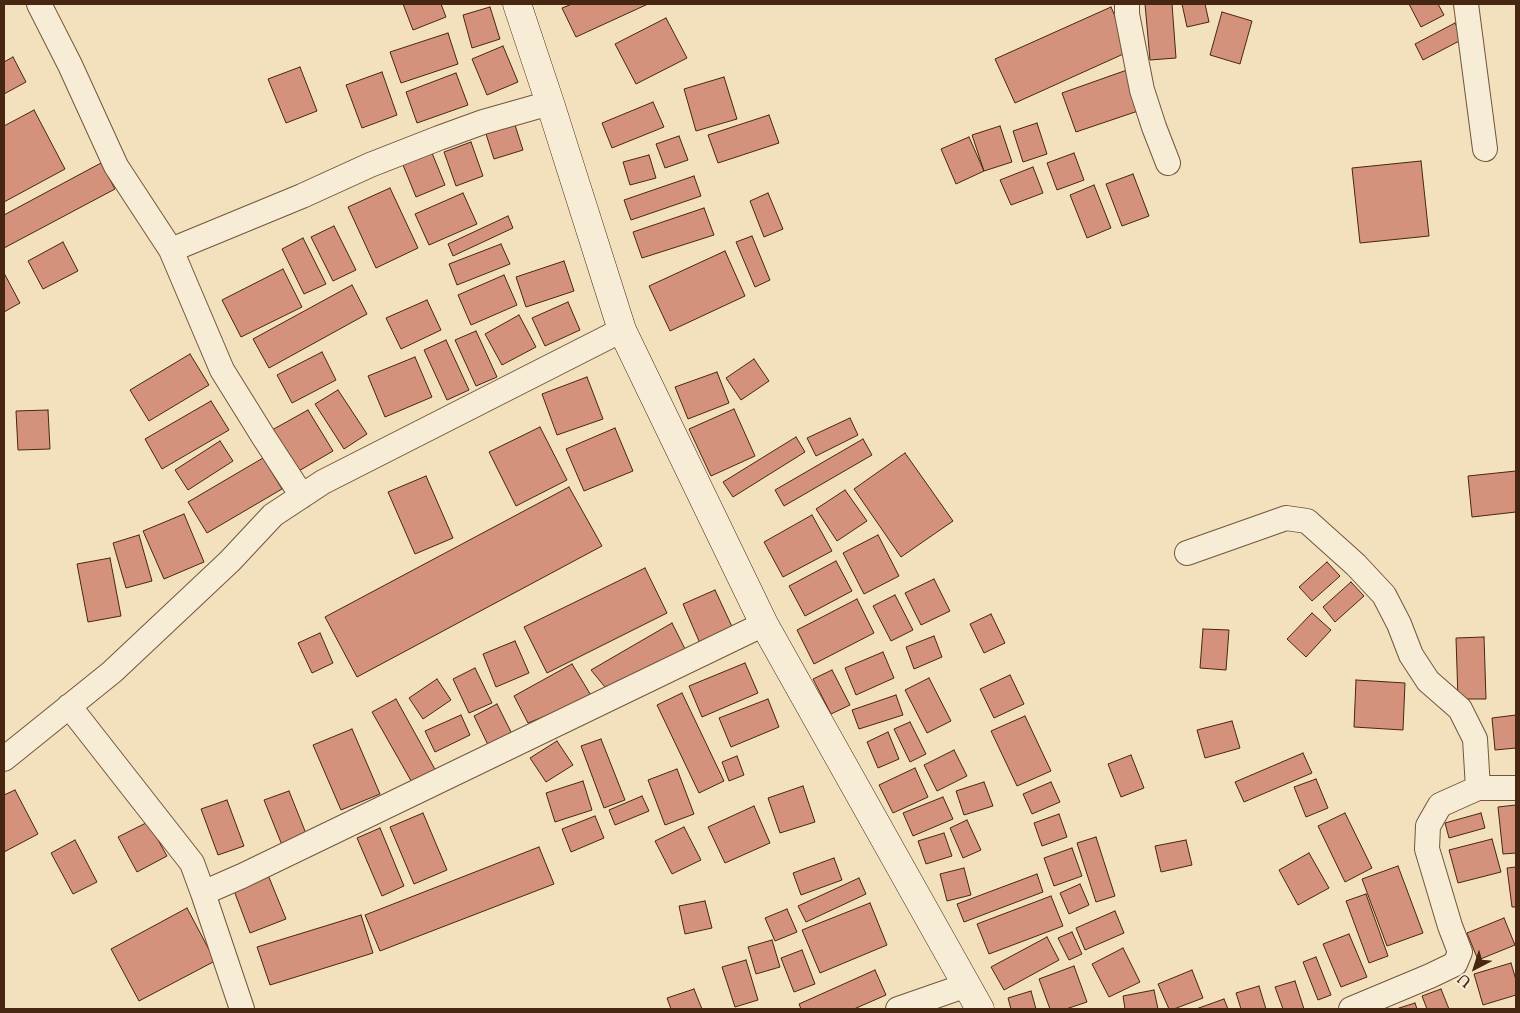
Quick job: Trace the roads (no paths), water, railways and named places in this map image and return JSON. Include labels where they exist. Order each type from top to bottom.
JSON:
[{"type":"main road","points":[[517,4],[622,330],[764,624],[980,1009]]},
{"type":"street","points":[[40,4],[116,166],[171,250],[222,370],[262,436],[302,496]]},
{"type":"street","points":[[1127,4],[1126,14],[1142,90],[1168,163]]},
{"type":"street","points":[[1466,4],[1485,149]]},
{"type":"street","points":[[171,250],[302,196],[370,165],[439,138],[483,122],[550,103]]},
{"type":"street","points":[[4,759],[119,666],[230,560],[273,515],[323,482],[622,330]]},
{"type":"street","points":[[1187,553],[1286,518],[1307,522],[1384,594],[1400,624],[1411,655],[1428,681],[1460,709],[1475,739],[1478,788]]},
{"type":"street","points":[[203,893],[251,872],[764,624]]},
{"type":"street","points":[[70,706],[192,864],[242,1009]]},
{"type":"street","points":[[1351,1009],[1455,964],[1460,952],[1450,926],[1427,849],[1428,826],[1440,805],[1478,788],[1516,788]]},
{"type":"street","points":[[898,1009],[967,985]]}]
